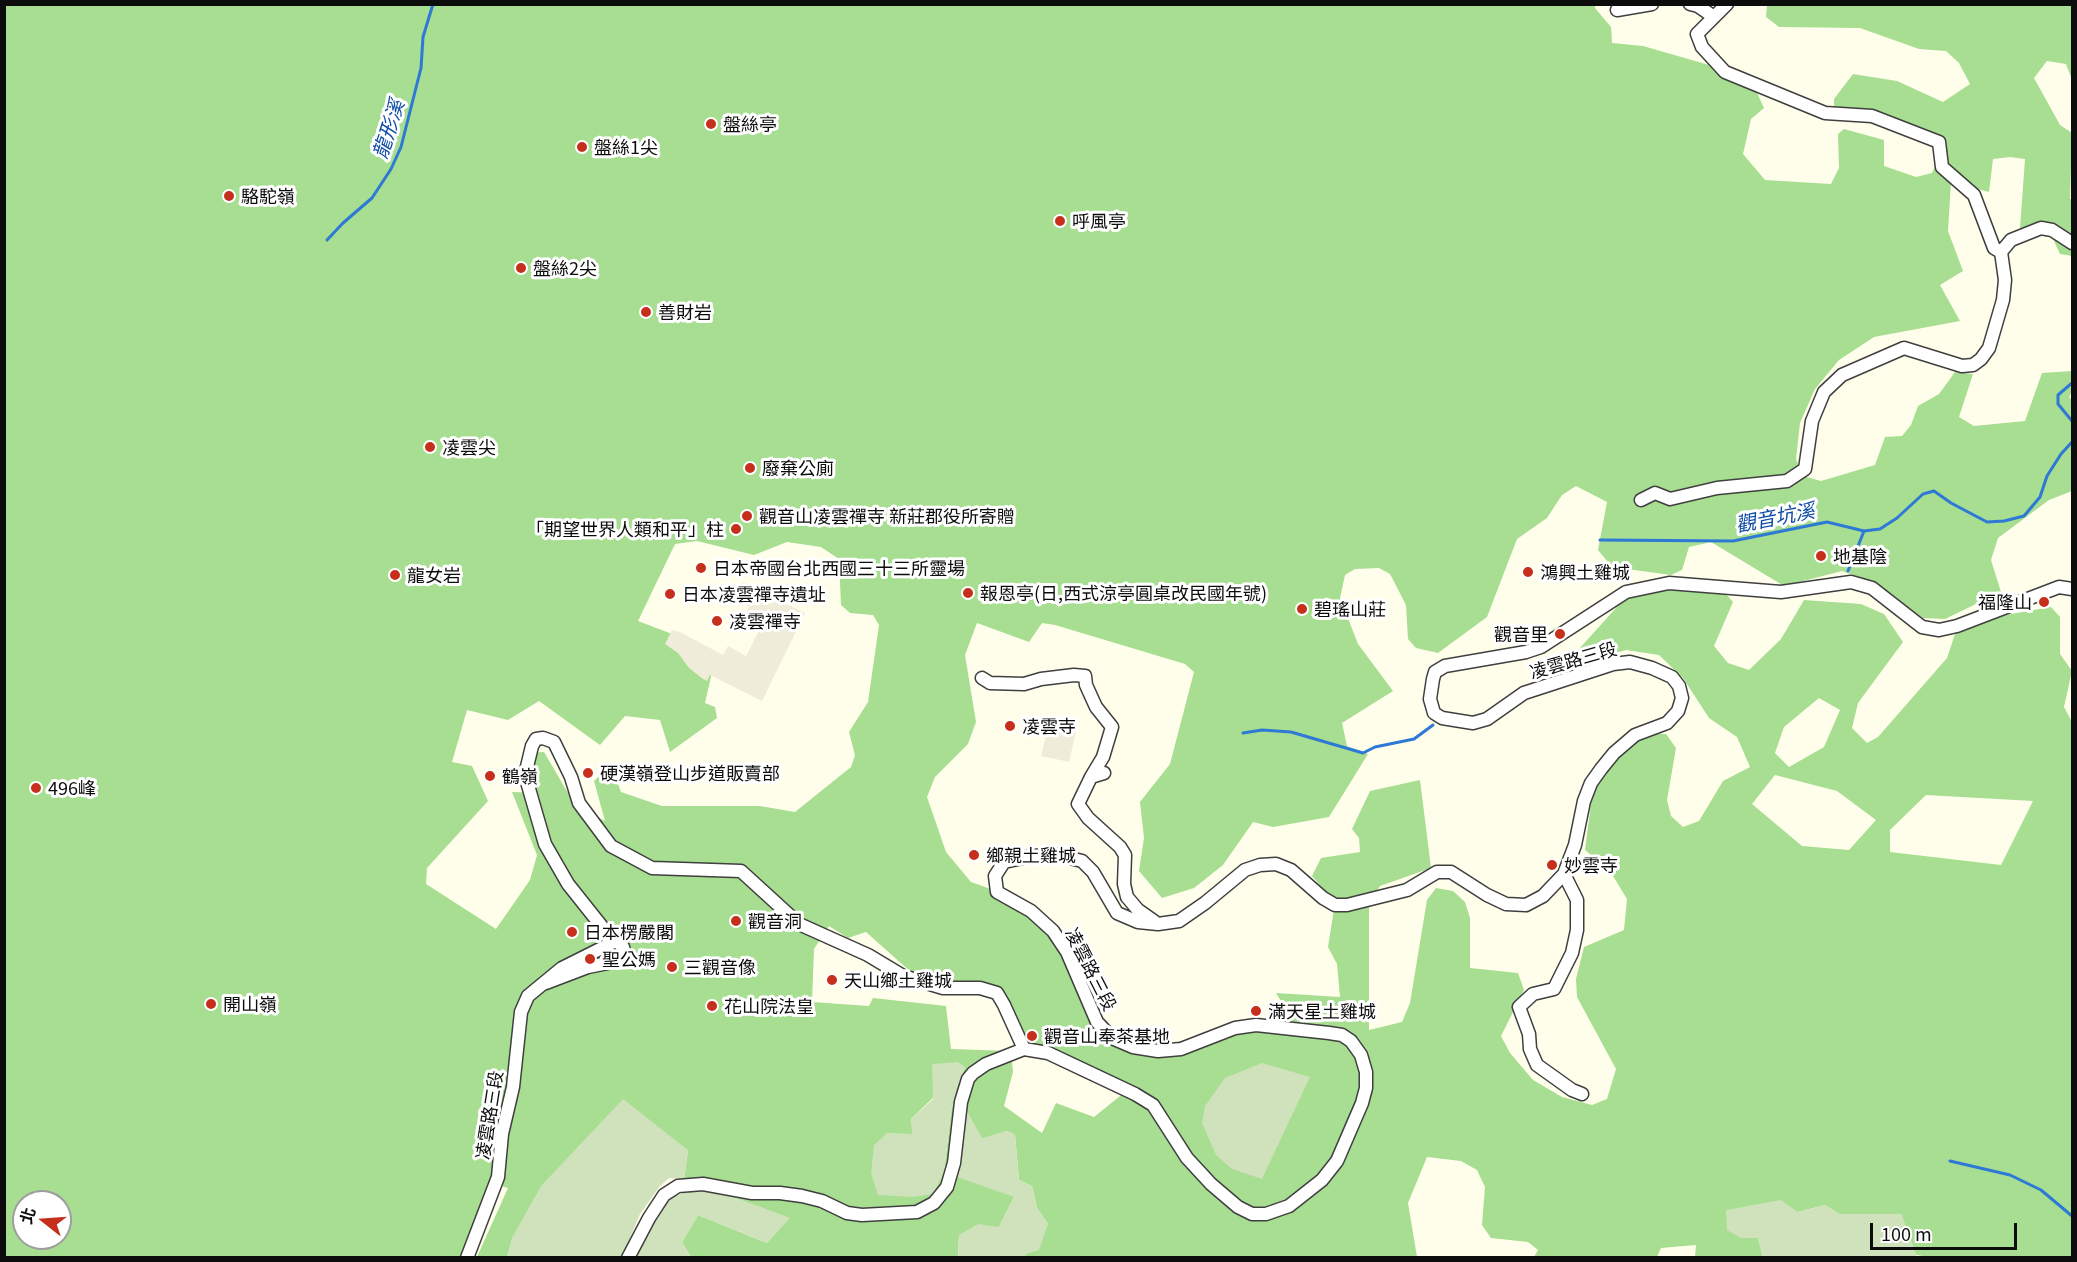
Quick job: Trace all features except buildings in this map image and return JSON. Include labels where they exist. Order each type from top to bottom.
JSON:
[{"type":"street","points":[[1617,10],[1652,4]]},
{"type":"street","points":[[1690,4],[1698,6],[1714,17]]},
{"type":"street","points":[[1727,4],[1697,34],[1702,47],[1725,72],[1825,112],[1872,116],[1939,142],[1942,167],[1974,195],[1994,248],[2001,252]]},
{"type":"street","points":[[1641,500],[1654,493],[1670,499],[1717,488],[1787,481],[1805,469],[1812,421],[1824,392],[1842,375],[1904,348],[1962,366],[1973,365],[1989,348],[2003,300],[2005,280],[2001,252],[2011,240],[2041,228],[2052,230],[2073,243]]},
{"type":"street","name":"凌雲路三段","points":[[546,983],[588,967],[613,962],[625,955],[623,947],[607,933],[568,884],[545,844],[525,775],[528,759],[536,739],[543,738],[554,742],[571,777],[579,804],[611,846],[652,868],[741,871],[799,924],[868,955],[903,976],[942,988],[980,988],[997,993],[1024,1049],[1048,1053],[1135,1094],[1153,1105],[1187,1158],[1211,1184],[1238,1208],[1252,1214],[1266,1214],[1289,1206],[1322,1180],[1337,1161],[1362,1103],[1366,1088],[1366,1072],[1360,1055],[1351,1041],[1342,1035],[1256,1025],[1235,1028],[1181,1049],[1158,1051],[1132,1047],[1112,1038],[1097,1022],[1067,952],[1053,931],[1031,911],[997,892],[995,876],[1000,865],[1009,859],[1040,856],[1070,857],[1082,861],[1093,872],[1117,913],[1138,922],[1158,924],[1179,921],[1245,870],[1260,864],[1276,864],[1291,870],[1323,898],[1335,905],[1347,905],[1407,890],[1437,872],[1451,872],[1506,904],[1526,905],[1544,896],[1564,874],[1575,845],[1584,801],[1591,783],[1626,742],[1635,735],[1667,723],[1678,711],[1682,698],[1679,686],[1671,677],[1652,668],[1630,662],[1613,664],[1524,693],[1487,719],[1473,723],[1442,718],[1434,713],[1430,699],[1435,672],[1445,666],[1516,654],[1541,647],[1626,592],[1669,583],[1781,592],[1851,582],[1872,588],[1922,627],[1939,630],[1957,626],[2059,587],[2073,589]]},
{"type":"street","points":[[982,678],[990,683],[1015,684],[1074,675],[1085,676],[1086,685],[1096,707],[1112,727],[1103,757],[1078,804],[1088,818],[1120,847],[1125,855],[1124,884],[1127,897],[1138,910],[1158,924]]},
{"type":"street","points":[[1091,777],[1104,773]]},
{"type":"street","points":[[1564,874],[1577,900],[1577,930],[1572,953],[1554,989],[1533,994],[1519,1007],[1529,1034],[1530,1049],[1537,1065],[1572,1090],[1582,1094]]},
{"type":"street","name":"凌雲路三段","points":[[467,1257],[498,1177],[502,1134],[513,1087],[521,1012],[528,996],[562,969],[610,944],[607,933]]},
{"type":"street","points":[[628,1257],[664,1195],[678,1186],[704,1184],[752,1193],[802,1196],[822,1201],[847,1213],[862,1215],[917,1212],[934,1203],[947,1187],[954,1163],[961,1102],[968,1079],[986,1064],[1024,1049]]},
{"type":"green space","points":[[5,5],[1595,5],[1611,27],[1612,43],[1643,46],[1716,67],[1753,84],[1764,108],[1751,119],[1743,154],[1765,180],[1831,184],[1839,168],[1838,134],[1844,129],[1884,140],[1884,166],[1916,177],[1932,173],[1938,159],[1932,143],[1859,111],[1834,107],[1834,99],[1853,74],[1897,81],[1943,102],[1970,84],[1959,63],[1946,51],[1919,49],[1860,28],[1779,27],[1766,17],[1767,5],[2072,5],[2072,80],[2066,64],[2047,61],[2034,78],[2060,125],[2072,133],[2070,199],[2072,199],[2072,256],[2060,254],[2049,230],[2020,228],[2025,159],[2010,157],[1993,159],[1989,192],[1951,182],[1948,231],[1963,271],[1940,285],[1960,321],[1874,337],[1839,360],[1815,389],[1800,423],[1796,459],[1803,476],[1821,481],[1875,465],[1885,437],[1902,436],[1911,425],[1918,406],[1939,394],[1955,372],[1973,374],[1959,417],[1974,426],[2025,421],[2042,373],[2072,371],[2072,392],[2069,397],[2072,400],[2072,491],[2049,500],[1998,538],[1991,560],[2001,592],[1945,619],[1923,618],[1876,583],[1842,571],[1784,586],[1711,542],[1689,547],[1682,570],[1671,575],[1612,567],[1598,550],[1607,502],[1576,486],[1562,495],[1547,518],[1517,539],[1487,617],[1438,653],[1416,648],[1408,639],[1406,605],[1390,574],[1379,568],[1355,569],[1345,575],[1340,598],[1358,644],[1393,691],[1342,723],[1347,746],[1368,754],[1329,817],[1273,827],[1253,822],[1223,865],[1194,888],[1162,898],[1139,871],[1144,838],[1140,802],[1170,764],[1194,672],[1185,664],[1055,625],[1042,623],[1029,642],[977,623],[965,655],[976,722],[968,744],[935,777],[927,797],[946,852],[971,882],[1019,899],[1038,915],[1102,1020],[1112,1027],[1170,1044],[1230,1029],[1287,1025],[1288,1013],[1276,993],[1340,997],[1337,964],[1328,947],[1335,903],[1312,876],[1321,858],[1360,852],[1359,838],[1352,829],[1370,791],[1420,780],[1431,868],[1380,886],[1369,904],[1369,1030],[1402,1022],[1410,1003],[1427,900],[1436,888],[1453,891],[1465,902],[1470,918],[1470,968],[1518,973],[1524,990],[1501,1036],[1510,1053],[1533,1080],[1562,1097],[1592,1105],[1607,1099],[1616,1069],[1577,997],[1576,979],[1584,947],[1624,930],[1627,899],[1610,871],[1585,850],[1593,788],[1622,749],[1650,734],[1666,734],[1676,748],[1667,800],[1671,816],[1683,827],[1699,821],[1723,781],[1750,767],[1737,737],[1709,718],[1683,678],[1659,655],[1626,650],[1561,669],[1634,588],[1725,593],[1733,602],[1714,646],[1728,663],[1749,670],[1781,639],[1804,600],[1861,604],[1884,614],[1903,642],[1858,703],[1852,728],[1867,743],[1878,737],[1947,658],[1955,634],[2005,615],[2051,607],[2060,617],[2060,654],[2072,671],[2064,707],[2072,722],[2072,1257],[1930,1257],[1916,1255],[1901,1214],[1839,1214],[1825,1205],[1798,1212],[1741,1238],[1758,1238],[1763,1257],[1695,1257],[1696,1245],[1661,1248],[1657,1257],[1534,1257],[1538,1250],[1528,1242],[1491,1238],[1482,1225],[1485,1187],[1477,1170],[1461,1161],[1427,1157],[1408,1203],[1417,1257],[1025,1257],[1048,1224],[1037,1208],[1032,1186],[1019,1180],[1015,1135],[1007,1131],[982,1139],[966,1113],[1014,1197],[999,1227],[959,1235],[958,1257],[691,1257],[682,1242],[698,1215],[767,1243],[789,1218],[684,1179],[688,1150],[513,1236],[507,1257],[477,1257],[508,1188],[491,1183],[460,1257],[5,1258]],"holes":[[[697,541],[754,555],[787,542],[821,547],[839,559],[841,605],[850,613],[873,615],[879,625],[868,702],[849,732],[855,755],[851,767],[795,812],[760,806],[662,806],[621,792],[611,765],[594,781],[605,821],[575,805],[544,752],[524,753],[537,793],[512,792],[537,855],[530,880],[496,929],[426,884],[427,868],[488,801],[472,766],[452,762],[467,710],[508,720],[539,701],[600,745],[625,716],[660,720],[670,752],[717,718],[715,707],[705,703],[713,668],[693,642],[638,621],[675,544]],[[1819,698],[1840,710],[1824,747],[1789,767],[1775,753],[1784,727]],[[1775,775],[1837,791],[1876,820],[1849,850],[1802,846],[1752,804]],[[1926,795],[2033,801],[2001,865],[1890,852],[1890,830]],[[829,926],[848,938],[866,932],[912,973],[998,995],[1035,1053],[1125,1092],[1094,1117],[1056,1103],[1042,1133],[1004,1106],[1013,1072],[1011,1051],[951,1049],[946,1006],[873,998],[869,1006],[812,1002],[814,949]],[[965,1067],[956,1089],[951,1112],[944,1172],[887,1133],[913,1135],[911,1119]]]},
{"type":"green space","points":[[958,1062],[965,1067],[956,1089],[951,1112],[944,1172],[933,1194],[913,1197],[878,1195],[871,1173],[874,1145],[887,1133],[912,1134],[911,1119],[933,1099],[932,1064]]},
{"type":"green space","points":[[1262,1063],[1310,1077],[1262,1179],[1232,1169],[1216,1155],[1202,1123],[1205,1106],[1225,1078]]},
{"type":"green space","points":[[623,1099],[688,1150],[684,1179],[669,1178],[660,1186],[640,1214],[622,1257],[507,1257],[513,1236],[541,1186]]},
{"type":"green space","points":[[967,1111],[982,1138],[1007,1131],[1015,1135],[1019,1180],[1032,1186],[1037,1208],[1048,1224],[1039,1250],[1026,1254],[1025,1257],[958,1257],[959,1235],[978,1224],[999,1227],[1014,1197],[957,1177]]},
{"type":"green space","points":[[700,1185],[790,1218],[767,1243],[698,1215],[682,1242],[691,1257],[635,1258],[657,1205]]},
{"type":"green space","points":[[1781,1200],[1798,1212],[1825,1205],[1839,1214],[1901,1214],[1917,1257],[1763,1257],[1758,1238],[1741,1238],[1727,1230],[1726,1210]]},
{"type":"shaded area","points":[[743,582],[805,613],[762,701],[710,675],[707,681],[703,679],[689,668],[678,653],[665,644],[672,630],[723,655],[728,646],[746,656],[762,625],[744,616],[749,607],[734,598]]},
{"type":"shaded area","points":[[1049,724],[1076,731],[1069,762],[1041,756]]},
{"type":"waterway","name":"龍形溪","points":[[327,240],[372,198],[391,169],[401,147],[421,68],[423,37],[433,4]]},
{"type":"waterway","name":"觀音坑溪","points":[[2072,383],[2058,395],[2058,404],[2072,421]]},
{"type":"waterway","name":"觀音坑溪","points":[[1600,540],[1733,541],[1827,522],[1864,531],[1880,529],[1897,518],[1923,494],[1934,491],[1987,522],[2004,521],[2024,516],[2040,497],[2047,476],[2072,442]]},
{"type":"waterway","points":[[1848,571],[1864,531]]},
{"type":"waterway","points":[[1243,733],[1262,730],[1291,732],[1363,753],[1375,747],[1414,739],[1433,725]]},
{"type":"waterway","points":[[1950,1161],[2010,1175],[2041,1190],[2072,1216]]},
{"type":"place","name":"盤絲亭","points":[[711,124]]},
{"type":"place","name":"盤絲1尖","points":[[582,147]]},
{"type":"place","name":"駱駝嶺","points":[[229,196]]},
{"type":"place","name":"呼風亭","points":[[1060,221]]},
{"type":"place","name":"盤絲2尖","points":[[521,268]]},
{"type":"place","name":"善財岩","points":[[646,312]]},
{"type":"place","name":"凌雲尖","points":[[430,447]]},
{"type":"place","name":"廢棄公廁","points":[[750,468]]},
{"type":"place","name":"觀音山凌雲禪寺 新莊郡役所寄贈","points":[[747,516]]},
{"type":"place","name":"「期望世界人類和平」柱","points":[[736,529]]},
{"type":"place","name":"地基陰","points":[[1821,556]]},
{"type":"place","name":"日本帝國台北西國三十三所靈場","points":[[701,568]]},
{"type":"place","name":"鴻興土雞城","points":[[1528,572]]},
{"type":"place","name":"龍女岩","points":[[395,575]]},
{"type":"place","name":"報恩亭(日,西式涼亭圓桌改民國年號)","points":[[968,593]]},
{"type":"place","name":"日本凌雲禪寺遺址","points":[[670,594]]},
{"type":"place","name":"福隆山","points":[[2044,602]]},
{"type":"place","name":"碧瑤山莊","points":[[1302,609]]},
{"type":"place","name":"凌雲禪寺","points":[[717,621]]},
{"type":"place","name":"觀音里","points":[[1560,634]]},
{"type":"place","name":"凌雲寺","points":[[1010,726]]},
{"type":"place","name":"硬漢嶺登山步道販賣部","points":[[588,773]]},
{"type":"place","name":"鶴嶺","points":[[490,776]]},
{"type":"place","name":"496峰","points":[[36,788]]},
{"type":"place","name":"鄉親土雞城","points":[[974,855]]},
{"type":"place","name":"妙雲寺","points":[[1552,865]]},
{"type":"place","name":"觀音洞","points":[[736,921]]},
{"type":"place","name":"日本楞嚴閣","points":[[572,932]]},
{"type":"place","name":"聖公媽","points":[[590,959]]},
{"type":"place","name":"三觀音像","points":[[672,967]]},
{"type":"place","name":"天山鄉土雞城","points":[[832,980]]},
{"type":"place","name":"開山嶺","points":[[211,1004]]},
{"type":"place","name":"花山院法皇","points":[[712,1006]]},
{"type":"place","name":"滿天星土雞城","points":[[1256,1011]]},
{"type":"place","name":"觀音山奉茶基地","points":[[1032,1036]]}]
